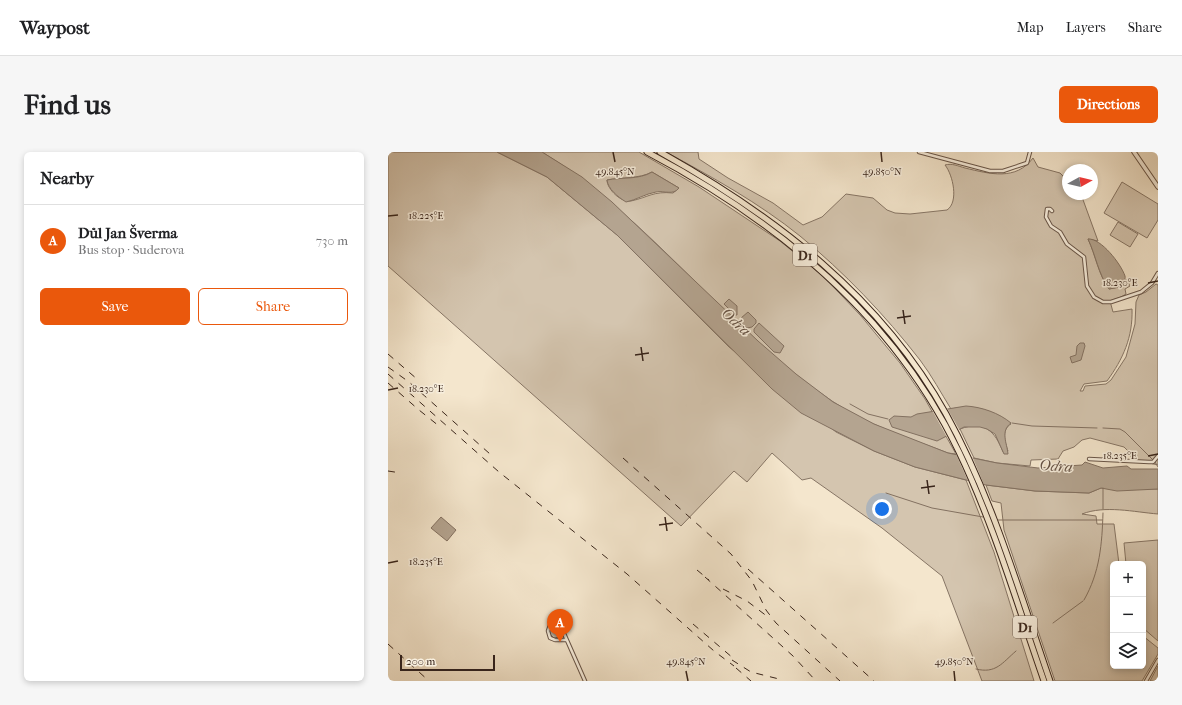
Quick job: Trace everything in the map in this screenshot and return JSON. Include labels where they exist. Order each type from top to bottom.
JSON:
[{"type":"highway","name":"D1","points":[[647,152],[731,202],[790,243],[842,289],[874,323],[911,370],[929,397],[956,444],[973,483],[1044,681]]},
{"type":"highway","name":"D1","points":[[660,152],[759,213],[819,259],[878,317],[915,365],[953,427],[975,472],[1012,570],[1050,681]]},
{"type":"street","points":[[919,152],[996,172],[1027,163],[1030,152]]},
{"type":"street","points":[[1134,152],[1158,187]]},
{"type":"street","points":[[1052,211],[1047,209],[1046,217],[1051,226],[1060,232],[1067,244],[1084,257],[1085,281],[1090,292],[1100,301],[1111,302],[1141,292],[1152,282],[1158,273]]},
{"type":"street","points":[[1089,458],[1153,462],[1158,456]]},
{"type":"street","points":[[555,614],[585,681]]},
{"type":"street","points":[[558,620],[549,626],[549,635],[553,639],[566,640]]},
{"type":"street","points":[[1146,681],[1158,660]]},
{"type":"shaded area","points":[[388,152],[497,152],[547,177],[617,235],[729,347],[836,432],[874,451],[915,467],[966,480],[994,552],[1034,681],[982,681],[942,576],[882,528],[811,478],[802,480],[772,453],[747,482],[734,471],[681,526],[388,266]]},
{"type":"shaded area","points":[[542,152],[639,152],[699,187],[780,241],[823,276],[861,316],[900,363],[925,399],[956,454],[948,453],[888,430],[845,410],[832,401],[794,373],[757,342],[619,209],[582,179]],"holes":[[[652,172],[679,188],[673,193],[656,194],[627,201],[615,195],[609,187],[607,180],[636,177]]]},
{"type":"shaded area","points":[[666,152],[698,152],[699,159],[728,178],[773,203],[803,225],[822,217],[846,194],[873,198],[887,210],[895,213],[910,214],[947,210],[951,206],[954,195],[954,188],[948,169],[945,165],[948,164],[993,174],[1002,174],[1019,170],[1033,158],[1038,167],[1060,173],[1062,175],[1062,200],[1083,200],[1098,241],[1088,239],[1105,283],[1109,289],[1119,287],[1125,280],[1127,280],[1130,286],[1125,289],[1126,294],[1110,301],[1113,312],[1132,309],[1131,329],[1122,356],[1107,381],[1084,384],[1080,391],[1083,391],[1085,386],[1106,384],[1111,380],[1126,357],[1135,324],[1136,302],[1139,295],[1146,292],[1156,284],[1158,285],[1158,465],[1132,459],[1129,452],[1124,447],[1090,438],[1082,440],[1074,447],[1063,451],[1058,459],[1031,460],[1030,466],[997,463],[974,458],[960,429],[976,426],[988,429],[996,438],[1003,452],[1008,451],[1005,433],[1006,429],[1011,424],[997,415],[983,409],[968,407],[951,409],[920,360],[907,343],[848,279],[800,236],[768,212],[718,181]]},
{"type":"shaded area","points":[[1122,182],[1158,204],[1158,220],[1147,238],[1104,213]]},
{"type":"shaded area","points":[[1118,222],[1138,234],[1130,247],[1110,235]]},
{"type":"shaded area","points":[[986,485],[1035,491],[1089,493],[1101,488],[1158,489],[1158,514],[1100,510],[1082,514],[1096,516],[1097,524],[1114,524],[1119,561],[1110,561],[1110,669],[1146,669],[1146,638],[1158,648],[1158,654],[1142,681],[1055,681],[1004,530],[1001,503],[992,501]]},
{"type":"shaded area","points":[[1158,540],[1158,641],[1146,631],[1146,561],[1126,561],[1124,543]]},
{"type":"shaded area","points":[[555,624],[562,635],[561,637],[554,638],[549,633],[550,628]]},
{"type":"shaded area","points":[[1158,666],[1158,681],[1150,681]]},
{"type":"water","name":"Odra","points":[[497,152],[542,152],[582,177],[612,202],[758,341],[796,374],[833,402],[874,424],[948,453],[997,463],[1038,468],[1082,465],[1085,462],[1103,468],[1127,466],[1131,469],[1158,469],[1158,489],[1117,491],[1101,488],[1089,493],[1035,491],[986,485],[915,467],[874,451],[801,413],[772,389],[617,235],[547,177]]},
{"type":"water","points":[[652,172],[679,188],[674,192],[656,192],[626,202],[611,190],[607,180],[636,177],[647,175]]},
{"type":"water","points":[[1088,239],[1099,243],[1104,247],[1123,271],[1125,277],[1124,282],[1120,287],[1109,289],[1105,283]]},
{"type":"water","points":[[729,299],[737,306],[737,315],[735,315],[724,304]]},
{"type":"water","points":[[748,312],[756,320],[756,323],[752,327],[747,328],[741,322],[741,318]]},
{"type":"water","points":[[759,323],[784,346],[780,353],[774,352],[754,332],[754,329]]},
{"type":"water","points":[[1080,343],[1084,343],[1085,346],[1081,360],[1072,363],[1070,357],[1076,355],[1077,346]]},
{"type":"water","points":[[966,406],[990,411],[1011,423],[1005,433],[1008,454],[1004,454],[995,434],[980,427],[964,427],[937,441],[892,427],[889,420],[894,416],[911,417],[917,414]]},
{"type":"water","points":[[441,517],[456,530],[447,541],[431,528]]},
{"type":"pier","points":[[947,408],[960,431],[948,439],[932,410]]},
{"type":"pier","points":[[955,452],[972,456],[985,487],[969,483]]},
{"type":"waterway","points":[[850,404],[868,414],[888,419]]},
{"type":"waterway","points":[[1012,423],[1032,426],[1097,428]]},
{"type":"waterway","points":[[1103,428],[1120,429],[1125,432],[1153,460]]},
{"type":"waterway","points":[[1155,462],[1158,467]]},
{"type":"waterway","points":[[1103,488],[1103,509]]},
{"type":"waterway","points":[[886,493],[932,508],[983,517]]},
{"type":"waterway","points":[[1084,600],[1094,579],[1097,568],[1102,536],[1103,513]]},
{"type":"waterway","points":[[998,520],[1102,520]]},
{"type":"waterway","points":[[1053,623],[1083,601]]},
{"type":"waterway","points":[[976,669],[994,669],[1016,651]]},
{"type":"railway","points":[[388,354],[417,379]]},
{"type":"railway","points":[[388,367],[409,382],[490,454]]},
{"type":"railway","points":[[388,374],[499,472],[627,574],[714,651],[734,666]]},
{"type":"railway","points":[[388,383],[439,426]]},
{"type":"railway","points":[[623,458],[731,554],[752,581],[766,610],[776,623],[840,681]]},
{"type":"railway","points":[[388,471],[401,473]]},
{"type":"railway","points":[[748,569],[874,681]]},
{"type":"railway","points":[[697,570],[709,580]]},
{"type":"railway","points":[[705,577],[793,656],[816,681]]},
{"type":"railway","points":[[723,589],[747,601],[768,617]]},
{"type":"railway","points":[[693,624],[733,658]]},
{"type":"railway","points":[[388,644],[429,681]]},
{"type":"railway","points":[[732,660],[751,672],[779,679]]},
{"type":"railway","points":[[736,668],[751,681]]},
{"type":"place","name":"Důl Jan Šverma","points":[[560,642]]}]
